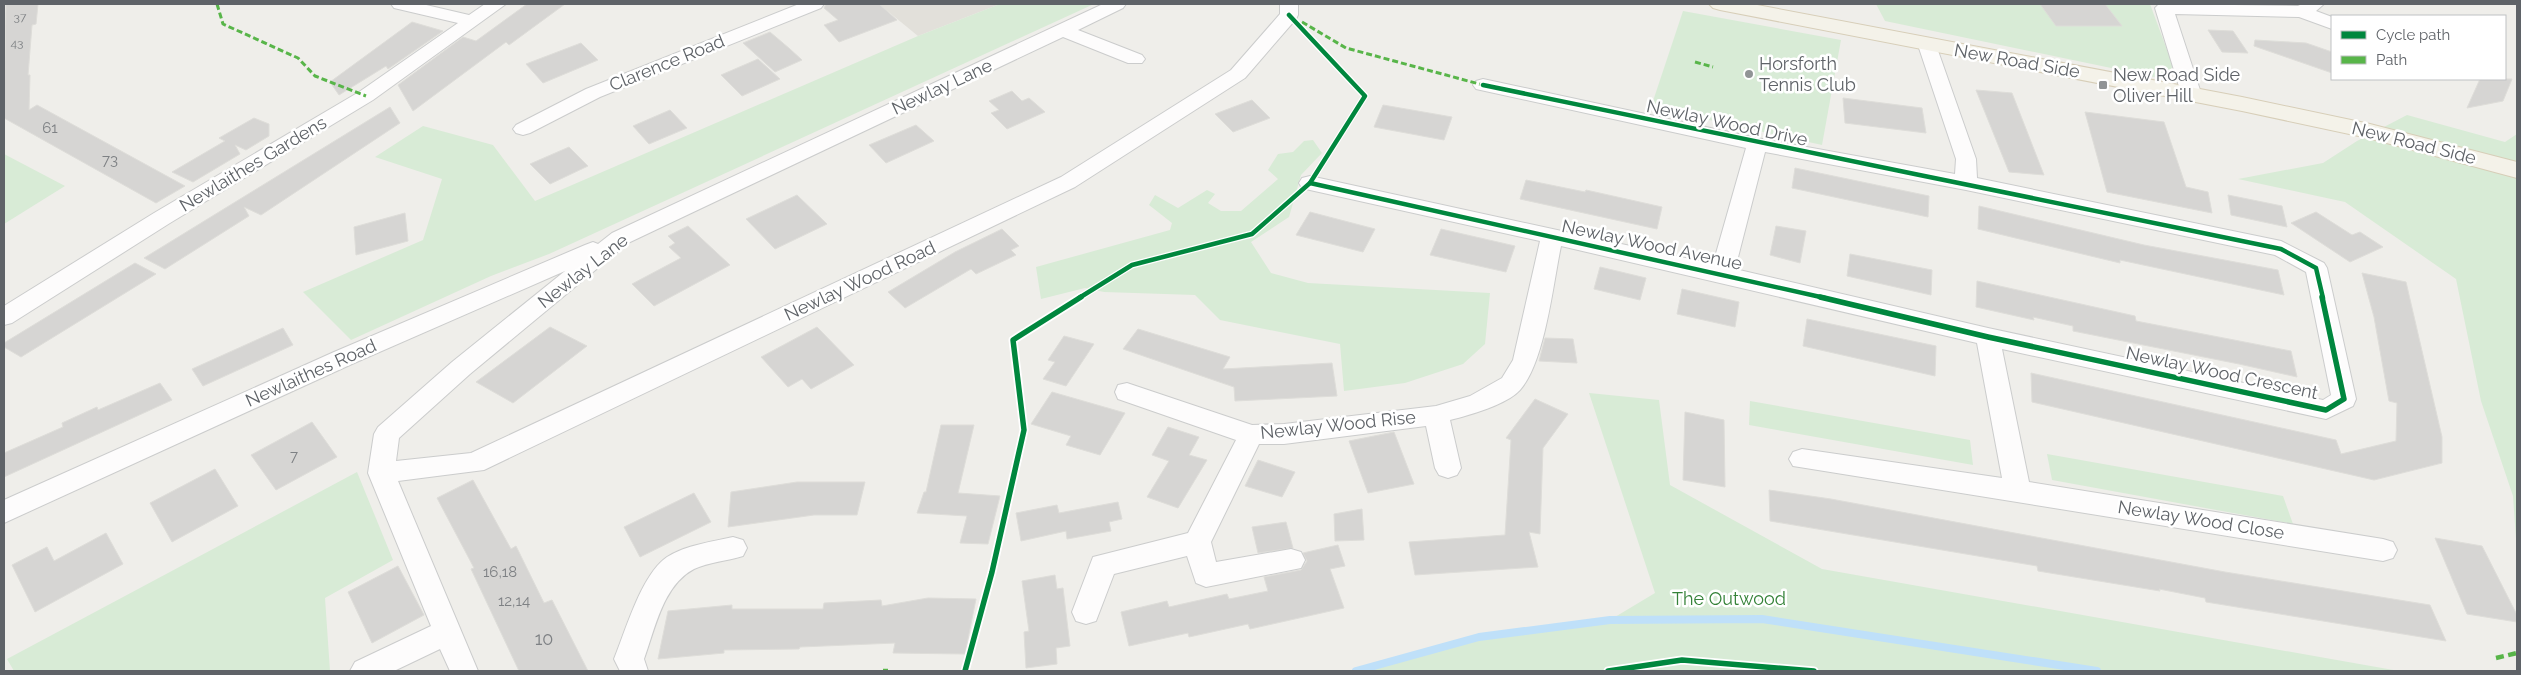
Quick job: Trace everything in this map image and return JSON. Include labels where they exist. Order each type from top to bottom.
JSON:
[{"type":"main road","name":"New Road Side","points":[[1720,4],[1927,45],[2191,93],[2370,131],[2517,170]]},
{"type":"street","points":[[400,4],[472,22]]},
{"type":"street","name":"Newlaithes Gardens","points":[[4,317],[162,218],[366,96],[498,4]]},
{"type":"street","name":"Clarence Road","points":[[523,129],[593,93],[815,4]]},
{"type":"street","name":"Newlay Lane","points":[[464,671],[446,632],[382,473],[387,434],[461,368],[620,238],[1117,4]]},
{"type":"street","name":"Newlay Wood Road","points":[[382,473],[475,463],[1068,182],[1238,74],[1289,14],[1289,4]]},
{"type":"street","points":[[2191,93],[2164,8],[2308,8],[2331,22]]},
{"type":"street","points":[[1062,30],[1135,59]]},
{"type":"street","points":[[1927,45],[1966,159],[1966,182]]},
{"type":"street","name":"Newlay Wood Drive","points":[[1483,86],[1757,144],[1966,182]]},
{"type":"street","points":[[1722,274],[1757,144]]},
{"type":"street","name":"Newlay Wood Crescent","points":[[1966,182],[2281,249],[2316,268],[2344,399],[2326,410],[1988,337]]},
{"type":"street","name":"Newlay Wood Avenue","points":[[1310,183],[1552,238],[1722,274],[1988,337]]},
{"type":"street","name":"Newlaithes Road","points":[[4,512],[342,358],[620,238]]},
{"type":"street","name":"Newlay Wood Rise","points":[[1127,392],[1251,435],[1284,434],[1436,415],[1478,403],[1511,384],[1526,361],[1552,238]]},
{"type":"street","points":[[1988,337],[2018,491]]},
{"type":"street","name":"Newlay Wood Rise","points":[[1436,415],[1448,468]]},
{"type":"street","points":[[1251,435],[1198,542],[1206,575],[1290,560]]},
{"type":"street","name":"Newlay Wood Close","points":[[1802,459],[2018,491],[2383,550]]},
{"type":"street","points":[[1086,612],[1103,565],[1198,542]]},
{"type":"street","points":[[634,671],[629,658],[657,592],[670,570],[690,558],[733,548]]},
{"type":"street","points":[[365,671],[446,632]]},
{"type":"shaded area","points":[[879,4],[1000,4],[918,36]]},
{"type":"green space","points":[[1000,4],[1094,4],[549,254],[491,276],[351,340],[303,292],[423,240],[442,179],[375,157],[423,126],[493,145],[535,201],[918,36]]},
{"type":"green space","points":[[1876,4],[2150,4],[2173,66],[2164,79],[1885,21]]},
{"type":"green space","name":"Horsforth Tennis Club","points":[[1683,11],[1841,40],[1822,145],[1651,107]]},
{"type":"green space","points":[[2407,115],[2505,142],[2517,134],[2517,553],[2513,496],[2481,401],[2456,279],[2345,202],[2238,179],[2323,163],[2357,141]]},
{"type":"green space","points":[[1313,140],[1322,153],[1301,175],[1289,217],[1251,242],[1271,273],[1308,283],[1490,293],[1485,344],[1463,364],[1405,383],[1344,391],[1340,344],[1220,320],[1195,295],[1104,292],[1085,288],[1041,299],[1036,267],[1170,230],[1172,223],[1149,205],[1155,195],[1178,208],[1207,190],[1215,194],[1208,203],[1221,211],[1241,211],[1278,179],[1268,170],[1278,154],[1293,152],[1304,141]]},
{"type":"green space","points":[[4,154],[65,186],[4,224]]},
{"type":"green space","name":"The Outwood","points":[[1589,393],[1659,400],[1670,485],[1822,569],[2399,671],[1356,671],[1479,637],[1610,620],[1655,593]]},
{"type":"green space","points":[[1750,401],[1970,440],[1973,465],[1749,425]]},
{"type":"green space","points":[[2047,454],[2283,496],[2293,524],[2052,480]]},
{"type":"green space","points":[[357,472],[393,560],[325,598],[330,671],[14,671],[7,659]]},
{"type":"building","points":[[6,4],[38,4],[36,24],[32,25],[28,75],[30,75],[29,110],[37,105],[185,186],[156,203],[4,118]]},
{"type":"building","points":[[527,4],[565,4],[509,45],[506,42],[413,111],[398,85],[463,37],[476,41]]},
{"type":"building","points":[[826,4],[879,4],[897,20],[839,42],[824,25],[838,20],[824,8]]},
{"type":"building","points":[[2040,4],[2105,4],[2122,26],[2056,26]]},
{"type":"building","points":[[412,22],[443,31],[388,69],[386,66],[339,95],[330,82]]},
{"type":"building","points":[[2208,30],[2233,31],[2248,53],[2222,52]]},
{"type":"building","points":[[770,32],[802,60],[775,72],[743,43]]},
{"type":"building","points":[[2255,40],[2306,43],[2331,52],[2331,73],[2254,46]]},
{"type":"building","points":[[581,43],[598,60],[543,83],[526,64]]},
{"type":"building","points":[[758,59],[780,79],[742,96],[721,75]]},
{"type":"building","points":[[2512,79],[2503,101],[2467,108],[2480,80]]},
{"type":"building","points":[[1976,90],[2012,93],[2044,175],[2009,172]]},
{"type":"building","points":[[1012,91],[1022,101],[1029,98],[1045,112],[1007,129],[991,113],[999,110],[989,101]]},
{"type":"building","points":[[1843,98],[1922,108],[1926,133],[1845,123]]},
{"type":"building","points":[[1252,100],[1270,118],[1233,132],[1215,114]]},
{"type":"building","points":[[1383,105],[1452,117],[1444,140],[1374,127]]},
{"type":"building","points":[[390,107],[400,123],[261,215],[244,207],[249,216],[165,269],[144,258]]},
{"type":"building","points":[[670,110],[687,128],[649,144],[633,126]]},
{"type":"building","points":[[2085,112],[2164,122],[2186,187],[2208,192],[2212,213],[2107,192]]},
{"type":"building","points":[[254,118],[269,124],[269,136],[246,150],[235,145],[240,154],[193,182],[172,172],[225,141],[219,138]]},
{"type":"building","points":[[916,125],[934,141],[886,163],[869,145]]},
{"type":"building","points":[[569,147],[588,166],[550,184],[530,164]]},
{"type":"building","points":[[1795,168],[1929,196],[1928,217],[1792,188]]},
{"type":"building","points":[[1526,180],[1585,192],[1586,190],[1662,207],[1657,229],[1520,199]]},
{"type":"building","points":[[797,195],[827,224],[775,249],[746,219]]},
{"type":"building","points":[[2228,195],[2282,206],[2287,227],[2231,215]]},
{"type":"building","points":[[1979,206],[2144,245],[2278,270],[2284,295],[2120,260],[2120,263],[1978,229]]},
{"type":"building","points":[[1310,212],[1375,229],[1363,252],[1296,235]]},
{"type":"building","points":[[2316,212],[2352,235],[2360,232],[2383,247],[2350,262],[2291,223]]},
{"type":"building","points":[[405,213],[408,241],[356,255],[354,227]]},
{"type":"building","points":[[688,226],[730,265],[654,306],[632,284],[681,258],[669,247],[675,243],[668,236]]},
{"type":"building","points":[[1776,226],[1806,231],[1800,263],[1770,255]]},
{"type":"building","points":[[1002,229],[1019,246],[1011,250],[1016,255],[976,274],[971,269],[905,308],[888,292],[955,252]]},
{"type":"building","points":[[1441,229],[1515,246],[1506,272],[1430,255]]},
{"type":"building","points":[[1850,254],[1932,270],[1931,295],[1847,276]]},
{"type":"building","points":[[135,263],[156,274],[21,357],[4,347],[4,343]]},
{"type":"building","points":[[1600,267],[1646,278],[1640,300],[1594,289]]},
{"type":"building","points":[[2362,273],[2406,282],[2442,437],[2442,463],[2374,480],[2032,402],[2031,373],[2336,440],[2341,454],[2396,441],[2397,403],[2389,401],[2374,317]]},
{"type":"building","points":[[1977,281],[2135,316],[2136,321],[2291,351],[2297,377],[2073,331],[2073,326],[2033,317],[2034,320],[1976,307]]},
{"type":"building","points":[[1682,289],[1739,302],[1735,327],[1677,314]]},
{"type":"building","points":[[1807,319],[1936,346],[1935,376],[1803,346]]},
{"type":"building","points":[[550,327],[587,346],[513,403],[476,382]]},
{"type":"building","points":[[817,327],[854,365],[811,389],[802,379],[788,387],[761,357]]},
{"type":"building","points":[[283,328],[293,345],[203,386],[192,369]]},
{"type":"building","points":[[1138,329],[1230,357],[1223,369],[1332,363],[1337,396],[1235,401],[1234,387],[1123,349]]},
{"type":"building","points":[[1064,336],[1094,344],[1066,386],[1043,379],[1055,362],[1048,360]]},
{"type":"building","points":[[1545,338],[1573,339],[1577,363],[1539,361]]},
{"type":"building","points":[[160,383],[172,400],[4,477],[4,453],[63,427],[62,423],[97,407],[98,410]]},
{"type":"building","points":[[1052,392],[1125,413],[1100,455],[1066,445],[1071,436],[1031,424]]},
{"type":"building","points":[[1535,399],[1568,414],[1543,448],[1540,534],[1529,532],[1538,567],[1415,575],[1409,542],[1505,535],[1511,440],[1506,438]]},
{"type":"building","points":[[1685,412],[1724,420],[1725,487],[1683,480]]},
{"type":"building","points":[[312,422],[337,457],[276,490],[251,455]]},
{"type":"building","points":[[941,425],[974,425],[958,493],[1000,496],[988,544],[960,543],[967,516],[917,513],[924,492],[926,492]]},
{"type":"building","points":[[1168,427],[1199,437],[1189,455],[1207,460],[1178,508],[1147,497],[1169,461],[1152,455]]},
{"type":"building","points":[[1394,432],[1414,484],[1368,493],[1349,441]]},
{"type":"building","points":[[1258,460],[1295,472],[1282,497],[1245,486]]},
{"type":"building","points":[[215,469],[238,506],[172,542],[150,503]]},
{"type":"building","points":[[473,480],[511,549],[516,546],[544,603],[552,600],[588,671],[519,671],[471,569],[474,568],[437,498]]},
{"type":"building","points":[[797,482],[865,482],[857,515],[814,515],[728,527],[731,492]]},
{"type":"building","points":[[1769,490],[1831,499],[2225,572],[2430,605],[2446,641],[2206,602],[2205,598],[2159,589],[2160,591],[2038,571],[2037,566],[1770,521]]},
{"type":"building","points":[[694,493],[711,522],[640,557],[624,527]]},
{"type":"building","points":[[1118,502],[1122,519],[1109,522],[1111,531],[1067,539],[1066,531],[1021,541],[1016,513],[1057,505],[1059,513]]},
{"type":"building","points":[[1362,509],[1364,540],[1335,541],[1334,514]]},
{"type":"building","points":[[1286,522],[1293,548],[1258,553],[1252,527]]},
{"type":"building","points":[[106,533],[123,564],[35,612],[12,565],[47,547],[54,561]]},
{"type":"building","points":[[2435,538],[2482,546],[2517,615],[2517,622],[2467,614]]},
{"type":"building","points":[[1338,545],[1345,566],[1330,569],[1344,608],[1250,629],[1248,624],[1189,637],[1188,633],[1129,646],[1121,612],[1167,601],[1169,607],[1227,594],[1229,599],[1268,591],[1264,577],[1301,570],[1307,561],[1303,553]]},
{"type":"building","points":[[398,566],[424,615],[372,643],[348,592]]},
{"type":"building","points":[[1055,575],[1057,589],[1063,588],[1070,646],[1056,648],[1057,664],[1026,668],[1024,632],[1029,631],[1022,581]]},
{"type":"building","points":[[928,598],[976,599],[965,654],[893,653],[895,643],[800,647],[799,649],[724,650],[724,653],[658,659],[668,611],[732,605],[732,609],[823,609],[824,603],[881,600],[882,606]]},
{"type":"waterway","points":[[1356,671],[1479,637],[1610,620],[1762,619],[2097,671]]},
{"type":"marked path","points":[[217,4],[223,24],[298,58],[315,76],[366,96]]},
{"type":"marked path","points":[[1302,22],[1346,48],[1483,85]]},
{"type":"marked path","points":[[1695,62],[1713,67]]},
{"type":"marked path","points":[[2496,658],[2517,653]]},
{"type":"marked path","points":[[883,671],[888,671]]},
{"type":"cycle path","points":[[965,671],[992,572],[1024,430],[1013,340],[1132,265],[1252,234],[1310,183],[1365,96],[1289,15]]},
{"type":"cycle path","points":[[1310,183],[1722,274],[1988,337],[2326,410],[2344,399],[2316,268],[2281,249],[1966,183],[1757,144],[1483,85]]},
{"type":"cycle path","points":[[1608,671],[1682,660],[1814,671]]},
{"type":"place","name":"Horsforth Tennis Club","points":[[1749,74]]},
{"type":"place","name":"New Road Side Oliver Hill","points":[[2103,85]]}]
